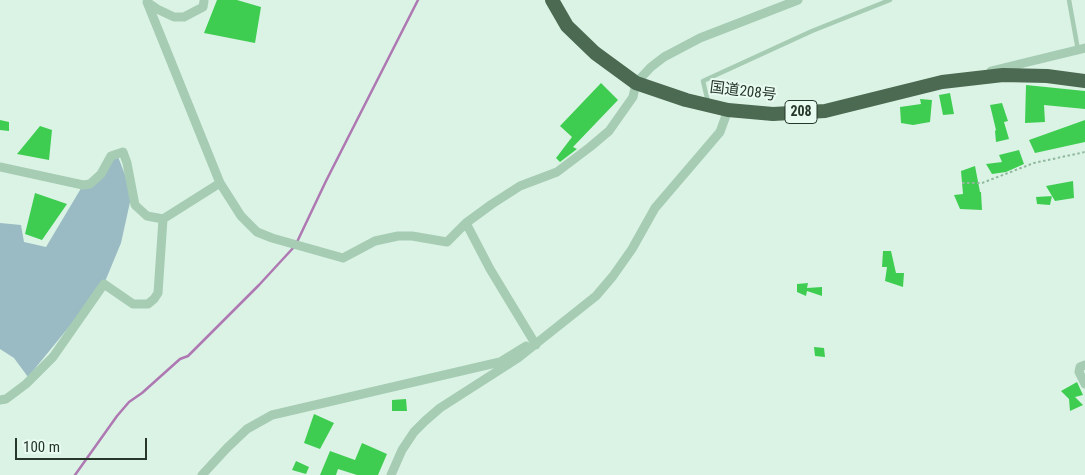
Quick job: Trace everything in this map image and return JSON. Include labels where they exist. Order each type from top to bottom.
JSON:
[{"type":"highway","name":"国道208号","points":[[552,0],[567,26],[595,53],[636,83],[686,100],[728,110],[774,114],[825,111],[942,82],[1003,75],[1047,76],[1085,81]]},
{"type":"street","points":[[146,1],[220,183],[241,216],[258,232],[272,238],[343,258],[375,241],[398,236],[412,236],[447,242],[466,223],[492,204],[520,186],[556,172],[590,148],[609,131],[633,97],[636,83],[664,57],[700,38],[798,0]]},
{"type":"street","points":[[146,1],[157,9],[174,16],[184,17],[203,8],[204,1]]},
{"type":"street","points":[[942,82],[1081,49]]},
{"type":"street","points":[[391,475],[402,450],[414,432],[425,421],[440,408],[495,374],[596,296],[614,276],[655,208],[720,132],[728,110]]},
{"type":"street","points":[[0,167],[83,185],[90,184],[101,174],[111,156],[123,152],[128,163],[135,205],[147,216],[163,219],[220,183]]},
{"type":"street","points":[[0,400],[6,399],[26,384],[53,357],[104,284],[133,304],[148,304],[154,299],[158,293],[163,219]]},
{"type":"street","points":[[466,223],[490,269],[534,343]]},
{"type":"street","points":[[202,475],[247,429],[272,415],[500,362],[534,343]]},
{"type":"street","points":[[1085,365],[1080,367],[1079,372],[1085,384]]},
{"type":"lane","points":[[709,105],[703,81],[812,31],[890,0]]},
{"type":"lane","points":[[1069,0],[1081,49]]},
{"type":"path","points":[[962,183],[982,183],[1034,163],[1085,152]]},
{"type":"shaded area","points":[[117,154],[132,193],[121,243],[104,284],[28,377],[14,358],[0,349],[0,223],[21,225],[24,242],[46,247],[83,185]]},
{"type":"building","points":[[217,0],[237,0],[261,7],[255,43],[204,33]]},
{"type":"building","points":[[722,81],[732,81],[733,92],[721,87]]},
{"type":"building","points":[[601,83],[618,100],[573,147],[577,149],[560,162],[556,158],[572,137],[560,126]]},
{"type":"building","points":[[1026,85],[1085,91],[1085,109],[1044,105],[1045,122],[1025,123]]},
{"type":"building","points":[[950,93],[954,114],[943,115],[939,95]]},
{"type":"building","points":[[920,99],[932,100],[930,122],[913,125],[901,123],[900,107],[921,104]]},
{"type":"building","points":[[1002,103],[1008,121],[1004,122],[1009,139],[996,142],[996,130],[990,105]]},
{"type":"building","points":[[0,120],[9,122],[9,131],[0,130]]},
{"type":"building","points":[[1085,120],[1085,142],[1035,153],[1029,140]]},
{"type":"building","points":[[40,126],[52,130],[49,160],[17,154]]},
{"type":"building","points":[[1019,150],[1024,164],[1006,172],[992,174],[986,164],[1002,162],[999,155]]},
{"type":"building","points":[[975,166],[981,192],[982,210],[960,209],[954,195],[963,194],[961,171]]},
{"type":"building","points":[[1073,181],[1074,198],[1055,201],[1046,186]]},
{"type":"building","points":[[35,193],[67,204],[42,240],[25,234]]},
{"type":"building","points":[[1052,196],[1050,205],[1037,204],[1036,197]]},
{"type":"building","points":[[883,251],[891,251],[896,273],[904,273],[903,287],[885,281],[887,267],[882,267]]},
{"type":"building","points":[[808,283],[807,288],[822,287],[822,296],[807,291],[806,296],[797,292],[797,284]]},
{"type":"building","points":[[814,347],[824,348],[825,357],[815,356]]},
{"type":"building","points":[[1077,382],[1083,395],[1075,397],[1083,405],[1070,411],[1069,399],[1061,391]]},
{"type":"building","points":[[406,399],[407,411],[392,411],[392,400]]},
{"type":"building","points":[[314,414],[334,423],[320,449],[304,443]]},
{"type":"building","points":[[362,443],[387,454],[378,475],[357,475],[338,469],[336,475],[320,475],[330,451],[355,460]]},
{"type":"building","points":[[296,461],[309,467],[306,474],[292,470]]},
{"type":"waterway","points":[[297,242],[418,0]]},
{"type":"waterway","points":[[75,475],[129,402],[180,359],[188,356],[294,247]]}]
